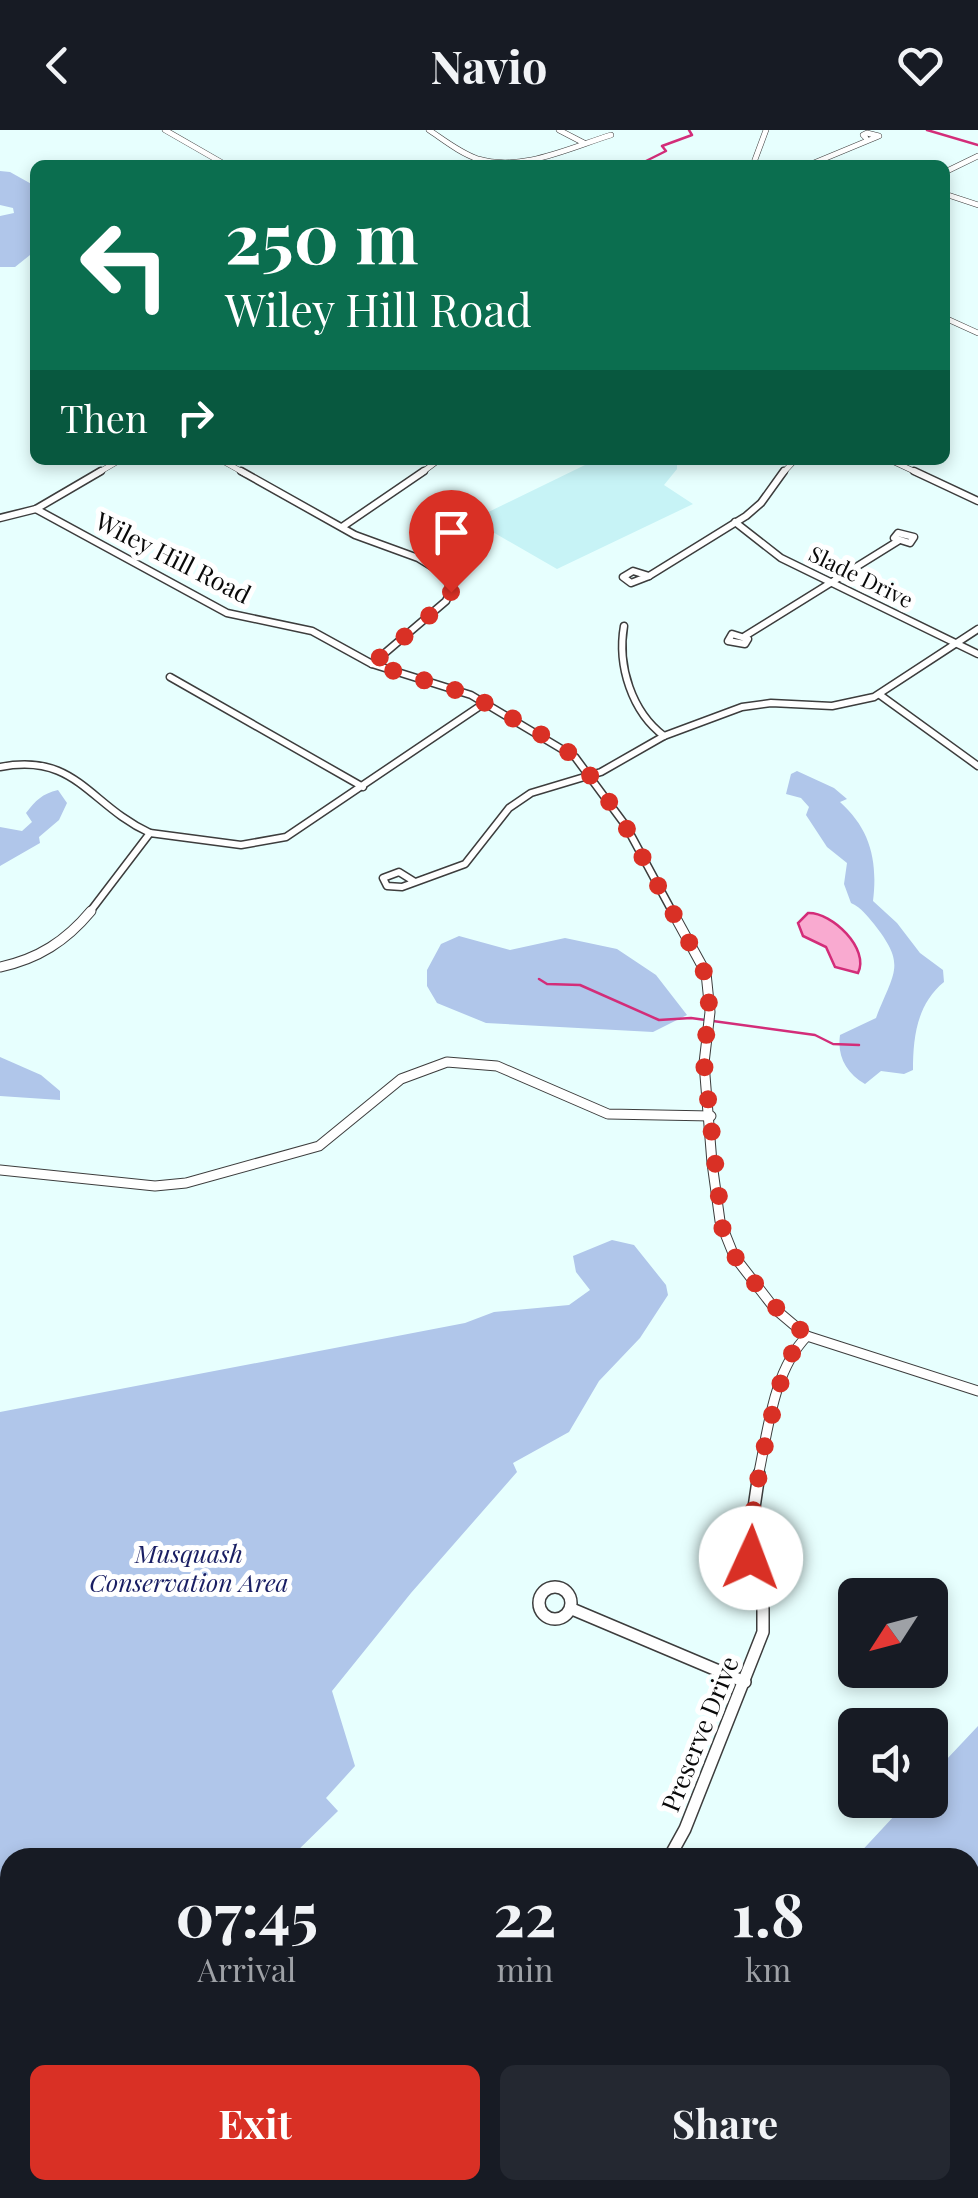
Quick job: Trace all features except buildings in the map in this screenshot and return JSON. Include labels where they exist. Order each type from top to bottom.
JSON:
[{"type":"street","points":[[165,130],[217,160]]},
{"type":"street","points":[[429,130],[480,159],[538,160],[611,135]]},
{"type":"street","points":[[559,130],[584,143]]},
{"type":"street","points":[[755,160],[766,130]]},
{"type":"street","points":[[820,160],[866,138]]},
{"type":"street","points":[[950,170],[978,156]]},
{"type":"street","points":[[950,196],[978,206]]},
{"type":"street","points":[[950,320],[978,333]]},
{"type":"street","points":[[0,518],[36,510],[112,465]]},
{"type":"street","points":[[229,465],[342,527],[418,558],[444,574],[451,586],[446,602],[372,664]]},
{"type":"street","points":[[342,527],[370,511],[429,465]]},
{"type":"street","points":[[649,576],[758,506],[790,465]]},
{"type":"street","points":[[901,465],[978,501]]},
{"type":"street","name":"Wiley Hill Road","points":[[36,510],[226,613],[317,633],[372,664],[486,702],[560,745],[590,776],[626,826],[706,973],[710,1012],[704,1063],[717,1203],[728,1245],[775,1309],[807,1336],[978,1391]]},
{"type":"street","name":"Slade Drive","points":[[734,522],[773,554],[978,654]]},
{"type":"street","points":[[744,636],[898,542]]},
{"type":"street","points":[[624,626],[620,639],[637,706],[644,720],[664,736]]},
{"type":"street","points":[[416,882],[470,861],[516,801],[590,776],[664,736],[753,704],[832,706],[880,694],[978,629]]},
{"type":"street","points":[[170,678],[363,787]]},
{"type":"street","points":[[880,694],[978,766]]},
{"type":"street","points":[[0,767],[32,761],[60,767],[119,819],[150,833],[241,845],[274,841],[306,826],[486,702]]},
{"type":"street","points":[[0,967],[37,959],[60,946],[150,833]]},
{"type":"street","points":[[0,1170],[154,1186],[186,1183],[319,1146],[401,1079],[446,1062],[497,1066],[608,1114],[710,1116]]},
{"type":"street","name":"Preserve Drive","points":[[676,1848],[764,1624],[748,1542],[750,1519],[782,1379],[792,1354],[807,1336]]},
{"type":"street","points":[[572,1609],[744,1682]]},
{"type":"shaded area","points":[[585,465],[677,465],[664,485],[693,504],[557,569],[472,520]]},
{"type":"shaded area","points":[[808,913],[838,925],[854,943],[859,953],[858,973],[835,967],[826,947],[803,936],[798,923]]},
{"type":"green space","points":[[0,171],[30,183],[30,255],[15,267],[0,267],[0,216],[14,213],[13,208],[0,205]]},
{"type":"green space","points":[[797,771],[834,788],[847,799],[840,802],[859,823],[870,846],[873,901],[897,923],[920,953],[943,970],[944,982],[928,1000],[918,1022],[913,1070],[904,1074],[881,1071],[865,1084],[848,1069],[842,1057],[840,1035],[876,1018],[892,979],[894,960],[874,924],[851,903],[844,884],[847,863],[827,847],[806,815],[809,807],[801,798],[786,794],[791,774]]},
{"type":"green space","points":[[58,790],[67,803],[59,820],[39,837],[40,843],[0,866],[0,827],[22,831],[32,822],[26,813],[33,804]]},
{"type":"green space","points":[[459,936],[510,950],[565,938],[617,949],[656,975],[687,1015],[653,1032],[486,1023],[437,1003],[427,986],[427,970],[441,944]]},
{"type":"green space","points":[[0,1057],[41,1075],[60,1091],[60,1100],[0,1096]]},
{"type":"green space","name":"Musquash Conservation Area","points":[[612,1240],[634,1245],[666,1285],[668,1295],[640,1338],[599,1381],[569,1432],[513,1463],[517,1472],[332,1691],[355,1766],[326,1798],[338,1811],[300,1848],[0,1848],[0,1412],[465,1323],[494,1312],[569,1305],[590,1290],[576,1272],[573,1256]]},
{"type":"green space","points":[[978,1726],[978,1848],[864,1848],[892,1818],[948,1818],[948,1758]]},
{"type":"waterway","points":[[648,160],[666,151],[662,146],[692,135],[689,130]]},
{"type":"waterway","points":[[927,130],[978,145]]},
{"type":"waterway","points":[[539,979],[547,984],[580,985],[659,1020],[691,1018],[815,1035],[833,1044],[859,1045]]},
{"type":"route","points":[[451,592],[443,604],[372,664],[471,695],[575,757],[626,826],[706,973],[710,1012],[704,1063],[712,1162],[723,1233],[738,1262],[770,1302],[807,1336],[788,1360],[782,1379],[750,1519],[751,1558]]}]
